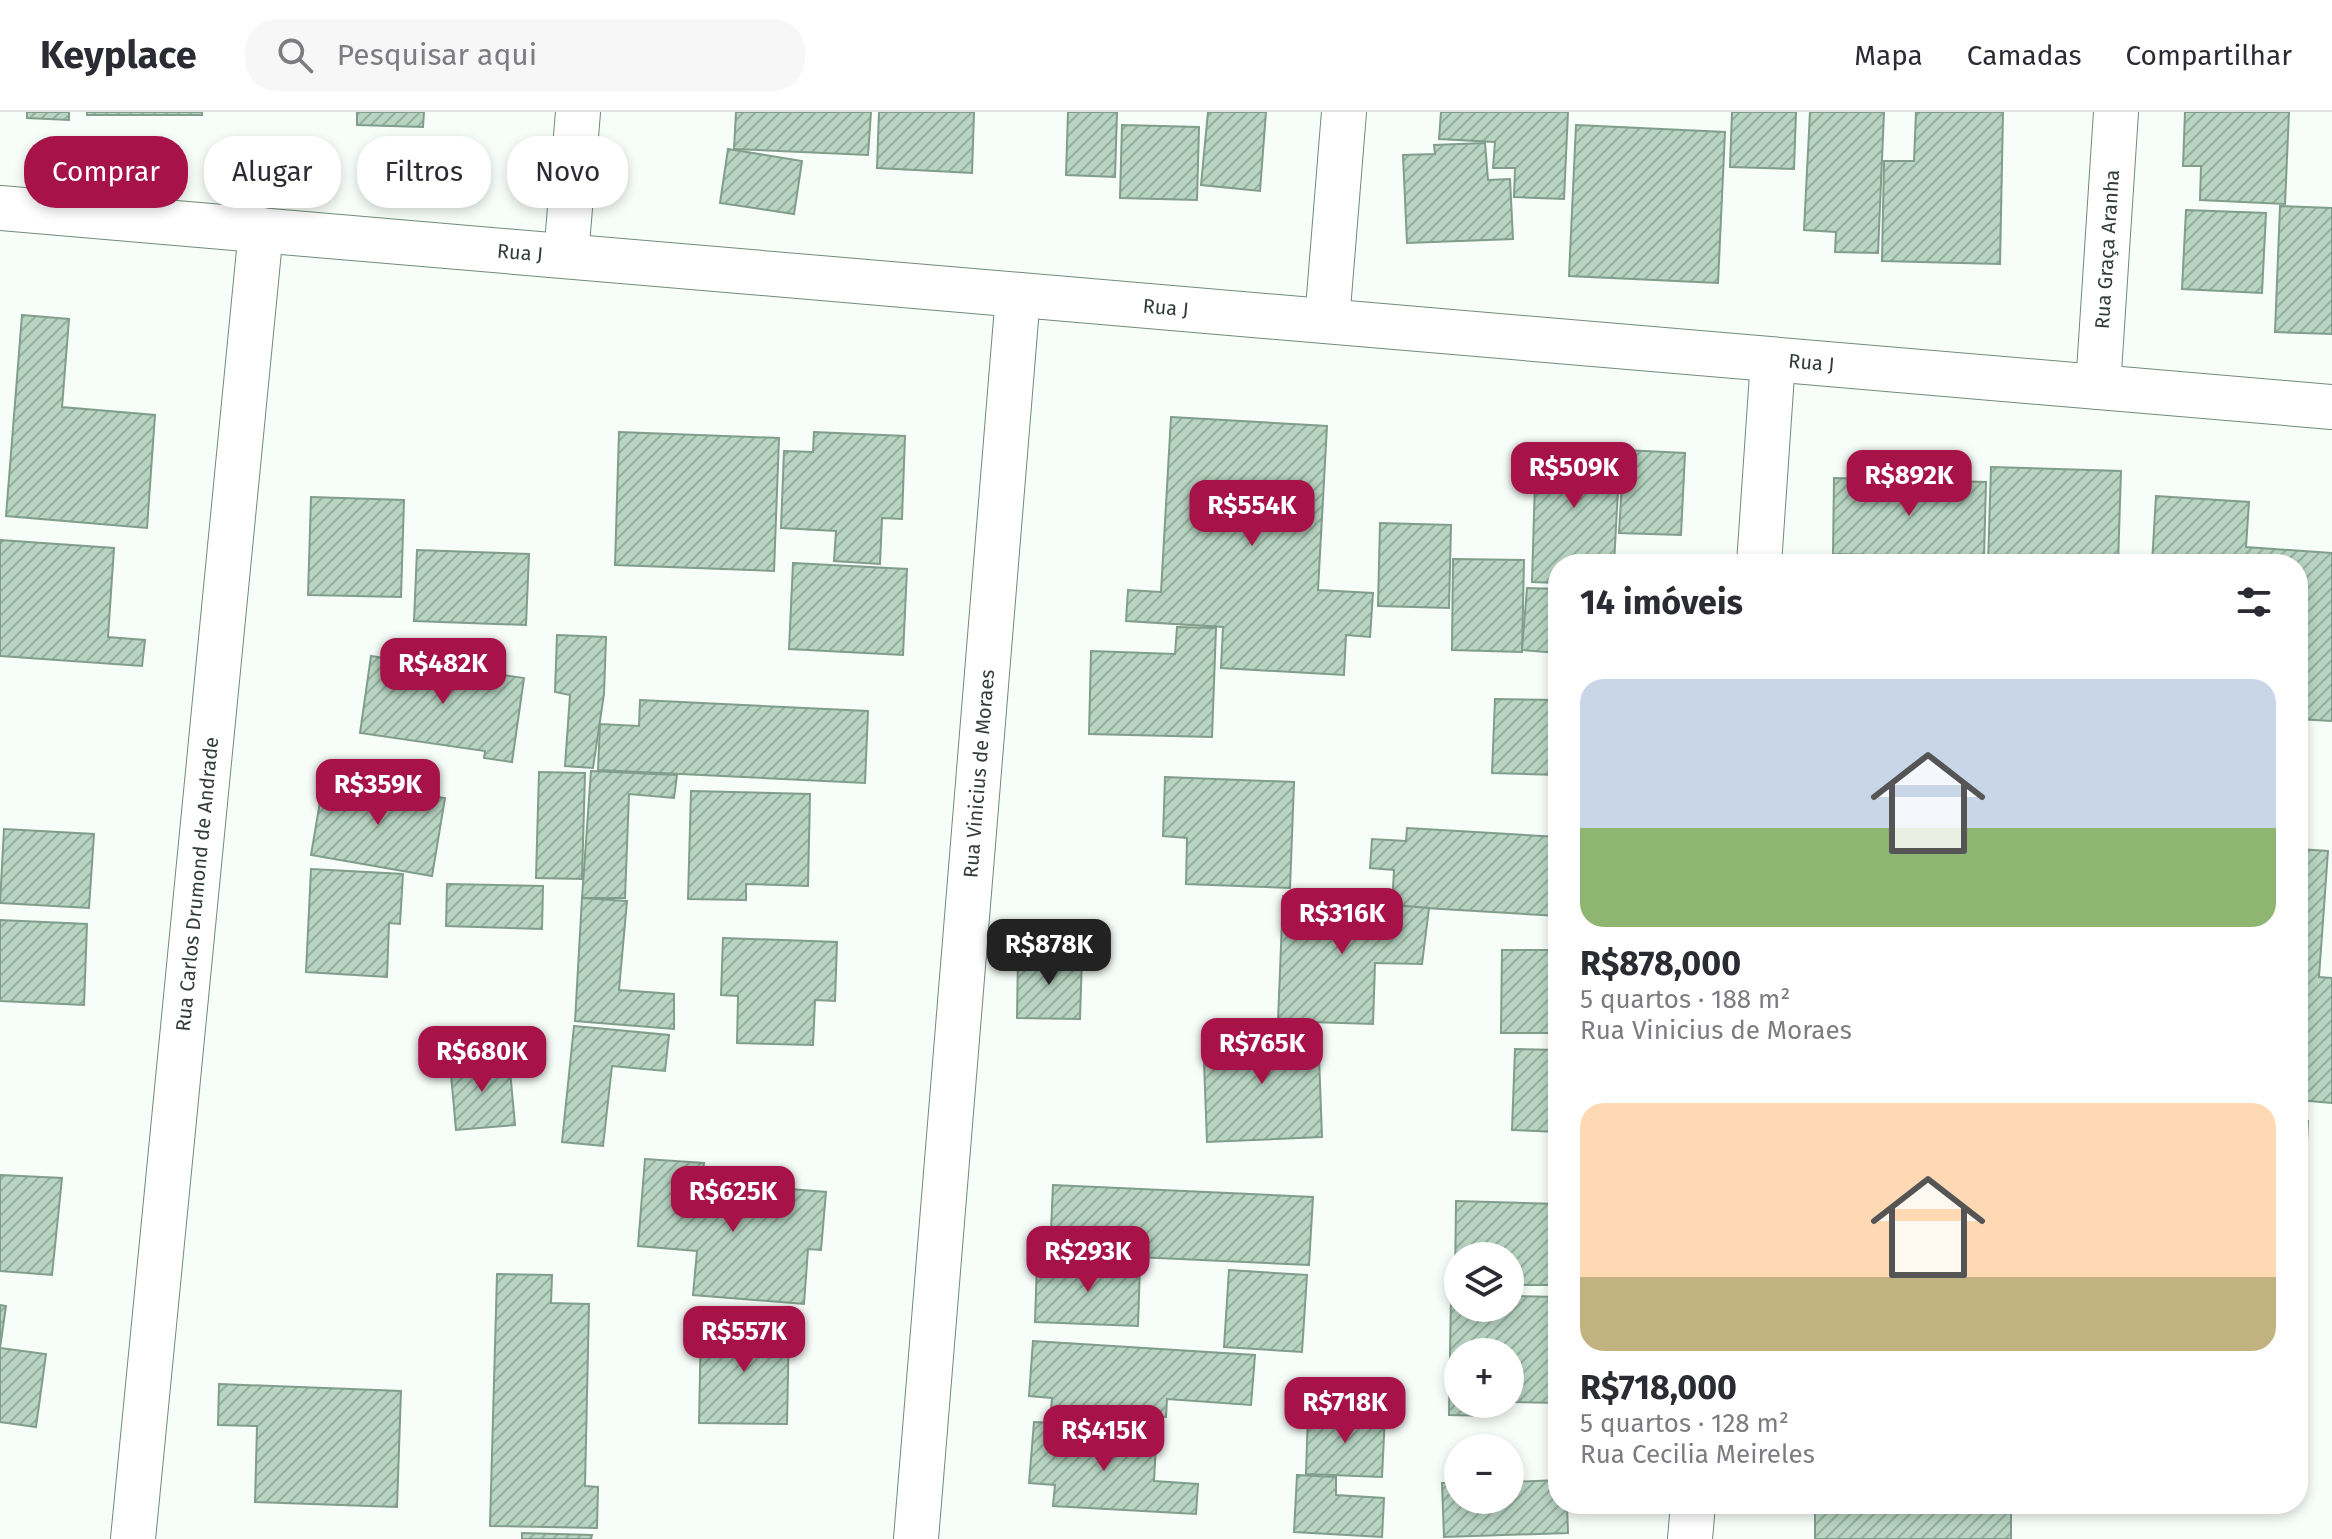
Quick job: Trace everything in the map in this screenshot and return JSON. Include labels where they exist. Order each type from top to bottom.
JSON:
[{"type":"street","points":[[566,256],[578,112]]},
{"type":"street","points":[[1327,321],[1344,112]]},
{"type":"street","name":"Rua Graça Aranha","points":[[2098,387],[2116,112]]},
{"type":"street","name":"Rua J","points":[[0,208],[2332,407]]},
{"type":"street","name":"Rua Carlos Drumond de Andrade","points":[[133,1539],[261,230]]},
{"type":"street","name":"Rua Vinicius de Moraes","points":[[916,1539],[1018,295]]},
{"type":"street","points":[[1760,554],[1773,360]]},
{"type":"street","points":[[1690,1539],[1692,1514]]},
{"type":"building","points":[[27,112],[69,112],[69,120],[27,118]]},
{"type":"building","points":[[87,112],[202,112],[202,115],[87,115]]},
{"type":"building","points":[[357,112],[424,112],[423,127],[357,125]]},
{"type":"building","points":[[736,112],[871,112],[868,155],[734,149]]},
{"type":"building","points":[[879,112],[974,112],[972,173],[877,168]]},
{"type":"building","points":[[1068,112],[1117,112],[1115,177],[1066,175]]},
{"type":"building","points":[[1208,112],[1266,112],[1260,191],[1201,185]]},
{"type":"building","points":[[1441,112],[1568,112],[1564,199],[1514,197],[1515,168],[1493,168],[1495,142],[1439,139]]},
{"type":"building","points":[[1732,112],[1796,112],[1794,169],[1730,167]]},
{"type":"building","points":[[1810,112],[1884,112],[1878,253],[1835,252],[1836,232],[1804,230]]},
{"type":"building","points":[[1916,112],[2003,112],[2000,264],[1882,261],[1884,161],[1914,161]]},
{"type":"building","points":[[2185,112],[2289,112],[2285,204],[2200,200],[2201,166],[2183,166]]},
{"type":"building","points":[[1122,125],[1199,127],[1197,200],[1120,198]]},
{"type":"building","points":[[1576,125],[1725,132],[1718,283],[1569,276]]},
{"type":"building","points":[[1485,143],[1488,180],[1510,179],[1513,239],[1407,243],[1403,155],[1435,154],[1434,145]]},
{"type":"building","points":[[728,149],[802,161],[794,214],[720,203]]},
{"type":"building","points":[[2280,206],[2332,208],[2332,334],[2275,332]]},
{"type":"building","points":[[2186,210],[2266,213],[2262,293],[2182,289]]},
{"type":"building","points":[[22,315],[69,319],[62,407],[155,415],[147,528],[6,516]]},
{"type":"building","points":[[1171,417],[1327,426],[1318,590],[1373,593],[1370,637],[1346,635],[1344,675],[1221,668],[1223,627],[1126,621],[1128,590],[1161,592]]},
{"type":"building","points":[[619,432],[779,438],[774,571],[615,565]]},
{"type":"building","points":[[814,432],[905,436],[902,519],[882,518],[880,564],[834,561],[836,531],[781,528],[784,451],[813,452]]},
{"type":"building","points":[[1536,448],[1620,453],[1615,554],[1548,554],[1548,583],[1532,582]]},
{"type":"building","points":[[1624,450],[1685,453],[1681,535],[1619,533]]},
{"type":"building","points":[[1991,467],[2121,471],[2118,554],[1988,554]]},
{"type":"building","points":[[1834,478],[1986,482],[1984,554],[1833,554]]},
{"type":"building","points":[[2156,496],[2249,502],[2246,547],[2332,553],[2332,721],[2308,720],[2308,554],[2153,554]]},
{"type":"building","points":[[311,497],[404,500],[401,597],[308,595]]},
{"type":"building","points":[[1380,523],[1451,525],[1449,608],[1378,606]]},
{"type":"building","points":[[0,540],[114,548],[108,637],[145,640],[142,666],[0,656]]},
{"type":"building","points":[[417,550],[529,554],[526,625],[414,621]]},
{"type":"building","points":[[1453,559],[1524,560],[1522,652],[1452,650]]},
{"type":"building","points":[[793,563],[907,569],[903,655],[789,649]]},
{"type":"building","points":[[1527,588],[1548,589],[1548,652],[1522,650]]},
{"type":"building","points":[[1177,627],[1216,628],[1212,737],[1089,734],[1091,651],[1175,654]]},
{"type":"building","points":[[557,635],[606,637],[604,694],[593,768],[565,766],[570,695],[555,692]]},
{"type":"building","points":[[371,656],[524,678],[512,762],[484,758],[485,751],[360,733]]},
{"type":"building","points":[[1495,699],[1548,700],[1548,775],[1492,773]]},
{"type":"building","points":[[640,700],[868,711],[865,783],[598,770],[600,724],[639,726]]},
{"type":"building","points":[[591,771],[677,775],[674,798],[629,794],[625,898],[582,898]]},
{"type":"building","points":[[539,772],[585,773],[582,879],[536,878]]},
{"type":"building","points":[[1165,777],[1294,782],[1290,888],[1186,884],[1187,838],[1163,836]]},
{"type":"building","points":[[324,778],[445,798],[432,876],[311,855]]},
{"type":"building","points":[[691,791],[810,794],[808,886],[746,884],[746,900],[688,899]]},
{"type":"building","points":[[1407,828],[1548,836],[1548,915],[1392,906],[1394,870],[1370,868],[1372,839],[1406,841]]},
{"type":"building","points":[[4,829],[94,834],[89,908],[0,903]]},
{"type":"building","points":[[2308,850],[2328,851],[2319,977],[2332,978],[2332,1103],[2308,1101]]},
{"type":"building","points":[[311,869],[403,874],[400,924],[389,923],[387,977],[306,972]]},
{"type":"building","points":[[447,884],[543,886],[542,929],[446,926]]},
{"type":"building","points":[[1283,896],[1429,908],[1422,964],[1375,963],[1373,1024],[1278,1021]]},
{"type":"building","points":[[582,898],[627,901],[619,990],[674,994],[674,1029],[575,1021]]},
{"type":"building","points":[[0,920],[87,924],[84,1005],[0,1001]]},
{"type":"building","points":[[723,938],[837,942],[835,1001],[815,1000],[813,1045],[737,1043],[738,996],[721,995]]},
{"type":"building","points":[[1502,950],[1548,950],[1548,1033],[1501,1033]]},
{"type":"building","points":[[1018,956],[1082,957],[1080,1019],[1017,1018]]},
{"type":"building","points":[[574,1026],[669,1035],[665,1071],[612,1066],[603,1146],[562,1142]]},
{"type":"building","points":[[1318,1030],[1322,1137],[1207,1142],[1203,1035]]},
{"type":"building","points":[[1515,1049],[1548,1050],[1548,1132],[1512,1130]]},
{"type":"building","points":[[509,1059],[515,1125],[456,1130],[450,1063]]},
{"type":"building","points":[[645,1159],[704,1163],[700,1207],[732,1210],[734,1194],[778,1198],[778,1188],[826,1192],[821,1250],[808,1249],[804,1304],[693,1295],[697,1251],[638,1246]]},
{"type":"building","points":[[0,1175],[62,1178],[52,1275],[0,1271]]},
{"type":"building","points":[[1053,1185],[1313,1197],[1309,1265],[1050,1253]]},
{"type":"building","points":[[1456,1201],[1548,1204],[1548,1285],[1524,1285],[1524,1242],[1456,1242]]},
{"type":"building","points":[[1037,1261],[1140,1265],[1138,1326],[1035,1322]]},
{"type":"building","points":[[1229,1270],[1307,1275],[1302,1352],[1224,1347]]},
{"type":"building","points":[[497,1274],[552,1275],[551,1303],[589,1304],[585,1486],[598,1487],[597,1528],[490,1526]]},
{"type":"building","points":[[1524,1296],[1548,1297],[1548,1403],[1524,1402],[1524,1338],[1450,1338],[1451,1322],[1524,1322]]},
{"type":"building","points":[[0,1305],[6,1306],[0,1348]]},
{"type":"building","points":[[701,1325],[789,1326],[787,1424],[699,1423]]},
{"type":"building","points":[[1033,1341],[1255,1355],[1251,1405],[1167,1399],[1166,1417],[1051,1410],[1052,1398],[1029,1396]]},
{"type":"building","points":[[0,1348],[46,1354],[36,1427],[0,1422]]},
{"type":"building","points":[[219,1384],[401,1391],[397,1507],[255,1502],[257,1426],[218,1425]]},
{"type":"building","points":[[1308,1412],[1385,1416],[1382,1477],[1306,1474]]},
{"type":"building","points":[[1034,1422],[1078,1424],[1077,1439],[1156,1444],[1154,1481],[1198,1484],[1196,1514],[1053,1506],[1055,1485],[1029,1483]]},
{"type":"building","points":[[1297,1475],[1336,1477],[1336,1495],[1384,1498],[1382,1537],[1294,1532]]},
{"type":"building","points":[[1548,1480],[1548,1514],[1567,1514],[1568,1533],[1444,1537],[1442,1483],[1444,1514],[1524,1514],[1524,1481]]},
{"type":"building","points":[[1815,1514],[2011,1514],[2011,1539],[1815,1539]]},
{"type":"building","points":[[522,1533],[592,1535],[591,1539],[522,1539]]}]
